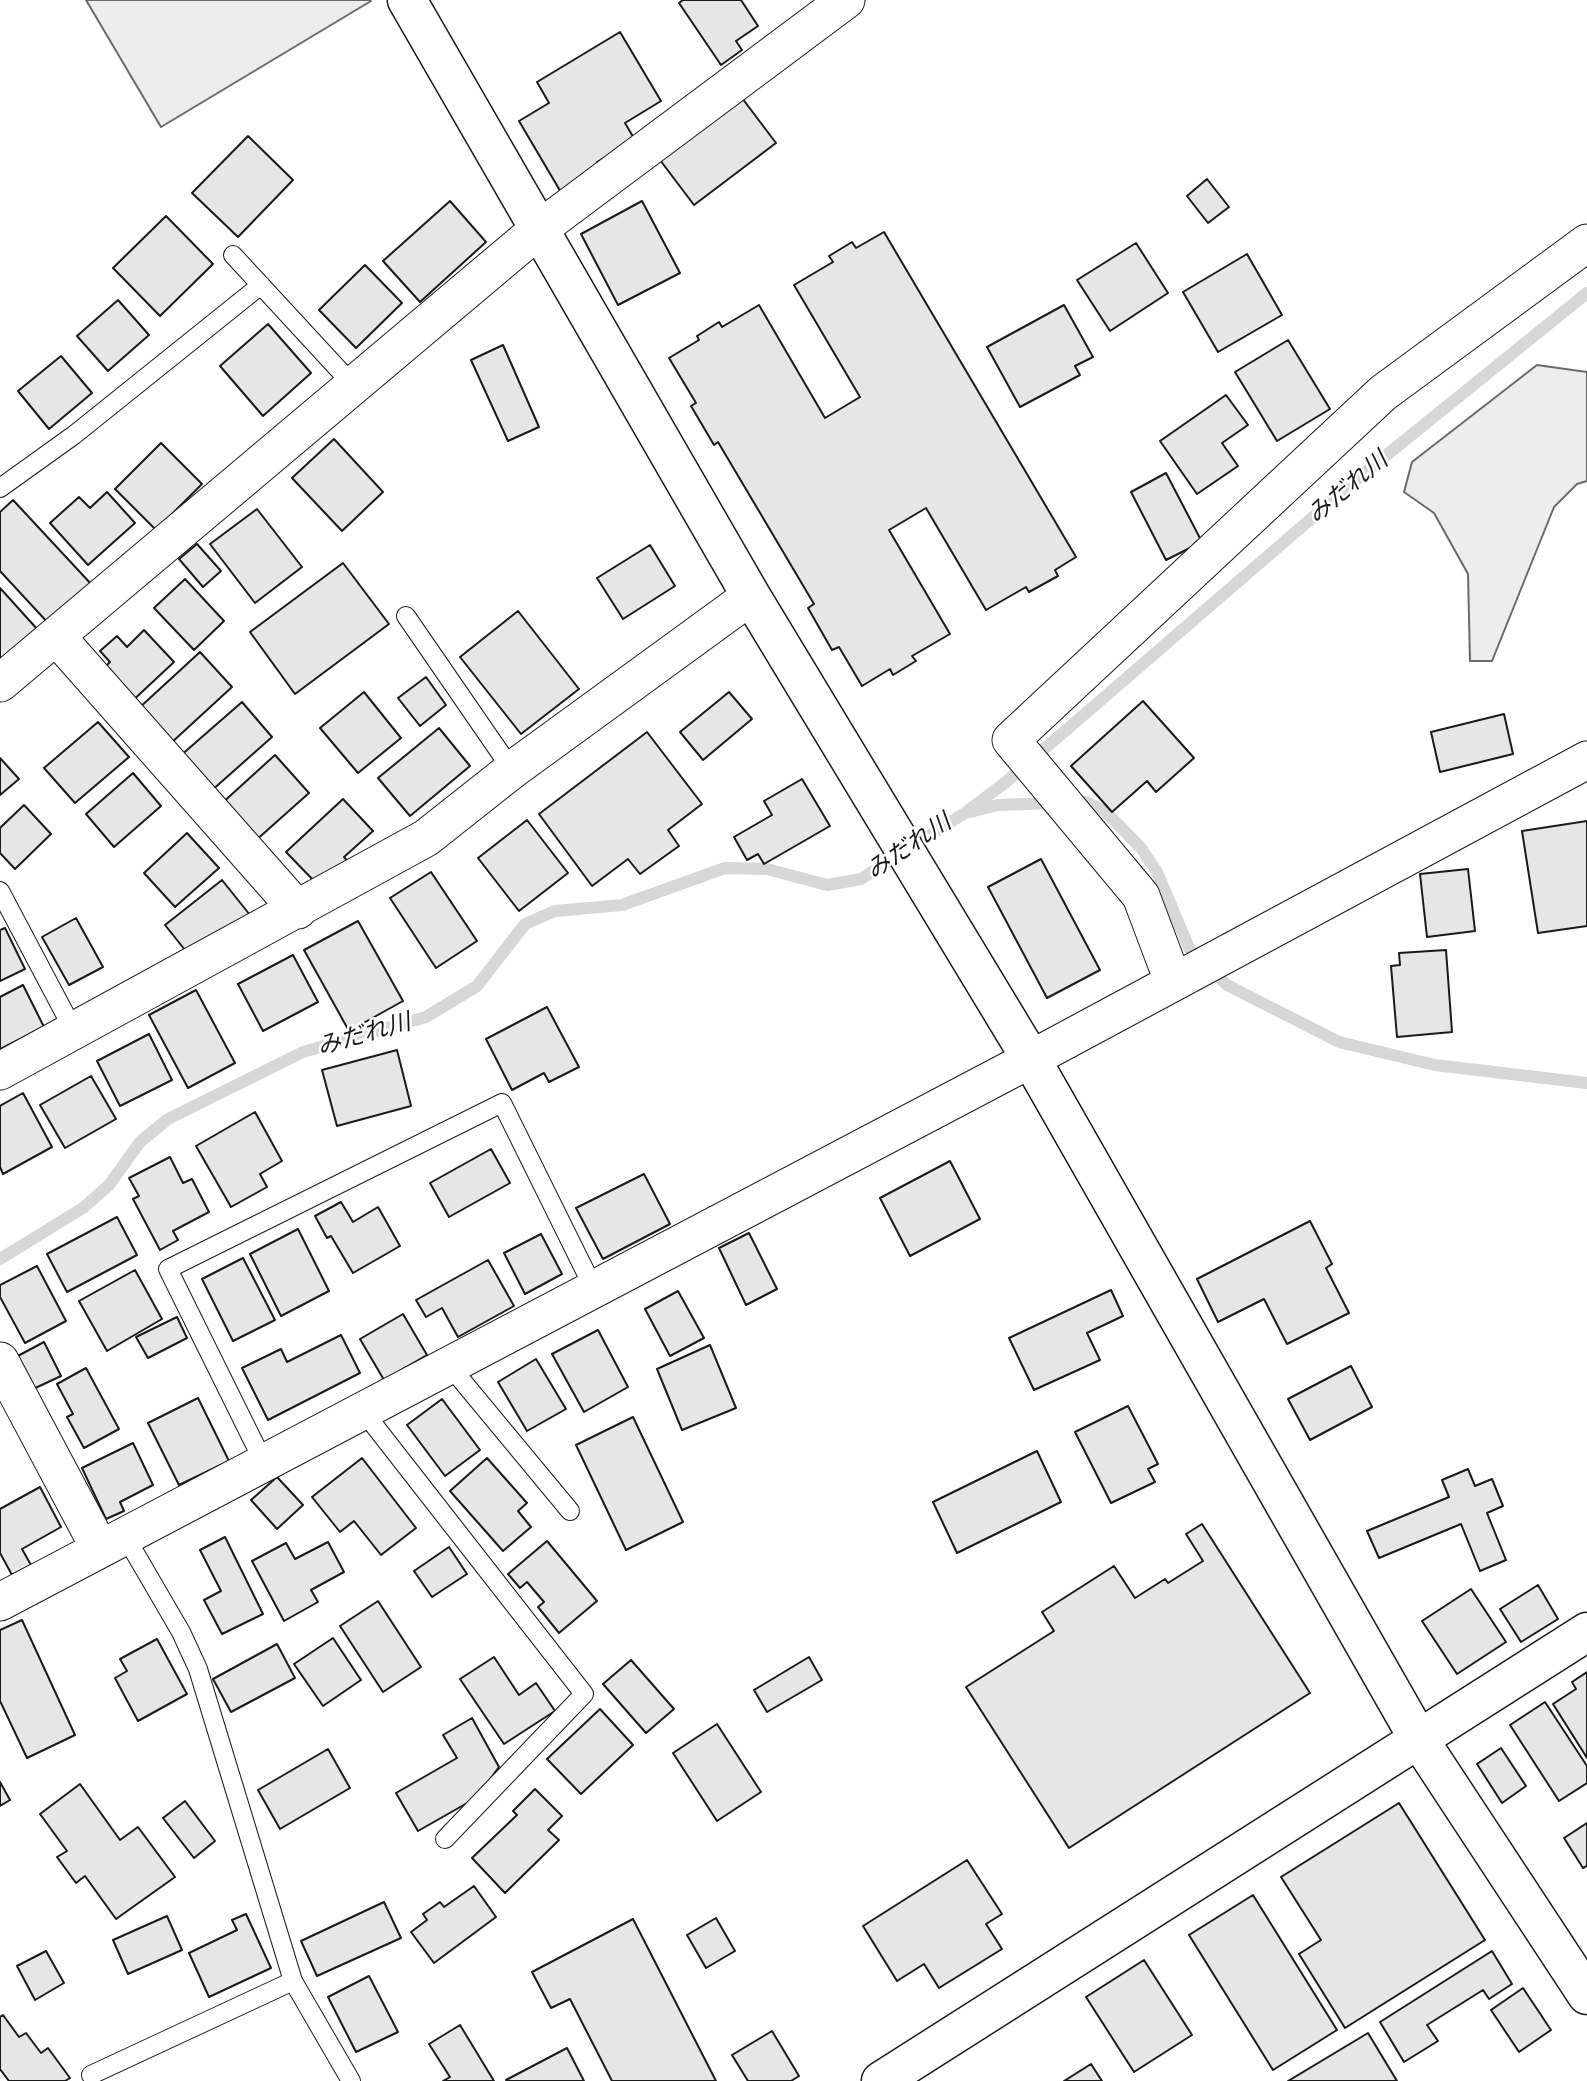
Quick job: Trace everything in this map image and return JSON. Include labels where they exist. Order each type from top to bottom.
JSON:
[{"type":"street","points":[[407,0],[751,596],[1031,1059],[1418,1738],[1587,1995]]},
{"type":"street","points":[[0,683],[538,230],[846,0]]},
{"type":"street","points":[[1174,981],[1141,896],[1011,740],[1383,393],[1587,243]]},
{"type":"street","points":[[0,1071],[426,838],[512,770],[751,596]]},
{"type":"street","points":[[56,636],[298,910]]},
{"type":"street","points":[[0,1602],[1031,1059],[1587,760]]},
{"type":"street","points":[[0,1361],[112,1543]]},
{"type":"street","points":[[881,2081],[1587,1632]]},
{"type":"lane","points":[[233,254],[353,385]]},
{"type":"lane","points":[[0,488],[74,435],[261,285]]},
{"type":"lane","points":[[406,616],[512,770]]},
{"type":"lane","points":[[0,891],[74,1031]]},
{"type":"lane","points":[[264,1463],[168,1269],[502,1103],[594,1289]]},
{"type":"lane","points":[[449,1366],[570,1511]]},
{"type":"lane","points":[[363,1411],[584,1694],[445,1839]]},
{"type":"lane","points":[[112,1543],[181,1632],[198,1669],[293,1980],[351,2081]]},
{"type":"lane","points":[[91,2075],[293,1980]]},
{"type":"shaded area","points":[[86,0],[370,0],[371,1],[161,127]]},
{"type":"shaded area","points":[[1537,365],[1587,372],[1587,481],[1577,484],[1554,507],[1492,661],[1470,661],[1468,574],[1434,513],[1404,492],[1412,462]]},
{"type":"building","points":[[683,0],[741,0],[758,26],[736,41],[742,50],[721,65],[679,3]]},
{"type":"building","points":[[620,32],[661,101],[625,123],[635,140],[597,162],[602,170],[562,194],[519,121],[549,103],[537,82]]},
{"type":"building","points":[[739,94],[776,143],[694,205],[657,156]]},
{"type":"building","points":[[248,136],[293,180],[238,237],[192,193]]},
{"type":"building","points":[[1207,179],[1229,207],[1208,223],[1187,196]]},
{"type":"building","points":[[450,201],[486,242],[420,302],[383,261]]},
{"type":"building","points":[[642,201],[680,273],[618,305],[581,234]]},
{"type":"building","points":[[166,216],[213,264],[160,316],[113,268]]},
{"type":"building","points":[[884,232],[1076,557],[1055,570],[1058,576],[1029,592],[1026,587],[986,610],[926,508],[889,530],[950,634],[912,656],[916,661],[893,675],[890,669],[862,686],[839,647],[832,650],[808,608],[814,604],[718,442],[714,445],[691,406],[696,403],[669,358],[699,340],[697,336],[719,322],[722,327],[759,305],[825,418],[860,397],[794,285],[833,262],[829,256],[852,242],[856,248]]},
{"type":"building","points":[[1136,243],[1168,293],[1110,331],[1077,280]]},
{"type":"building","points":[[1247,254],[1282,315],[1218,352],[1183,292]]},
{"type":"building","points":[[365,265],[402,303],[356,348],[319,310]]},
{"type":"building","points":[[118,300],[149,335],[108,371],[77,336]]},
{"type":"building","points":[[1064,305],[1093,357],[1075,366],[1080,375],[1020,407],[987,347]]},
{"type":"building","points":[[268,324],[311,373],[263,416],[220,366]]},
{"type":"building","points":[[1288,340],[1330,409],[1277,441],[1235,372]]},
{"type":"building","points":[[503,345],[539,427],[508,441],[471,360]]},
{"type":"building","points":[[61,356],[92,393],[49,429],[18,391]]},
{"type":"building","points":[[1226,395],[1248,425],[1222,443],[1238,466],[1197,494],[1160,441]]},
{"type":"building","points":[[334,439],[383,492],[342,531],[292,478]]},
{"type":"building","points":[[161,443],[202,484],[156,530],[115,489]]},
{"type":"building","points":[[1166,473],[1202,542],[1166,560],[1131,492]]},
{"type":"building","points":[[107,492],[135,523],[88,565],[50,523],[79,497],[90,508]]},
{"type":"building","points":[[13,500],[92,585],[49,624],[0,571],[0,512]]},
{"type":"building","points":[[257,509],[302,567],[255,603],[210,544]]},
{"type":"building","points":[[197,544],[221,571],[203,587],[179,559]]},
{"type":"building","points":[[650,545],[675,586],[623,619],[597,578]]},
{"type":"building","points":[[343,563],[389,624],[295,694],[250,632]]},
{"type":"building","points":[[185,579],[224,621],[194,650],[154,608]]},
{"type":"building","points":[[0,588],[38,630],[3,661],[0,658]]},
{"type":"building","points":[[518,611],[579,689],[521,734],[460,657]]},
{"type":"building","points":[[144,630],[174,662],[128,705],[99,673],[110,662],[100,651],[117,636],[127,647]]},
{"type":"building","points":[[200,652],[232,687],[170,744],[138,709]]},
{"type":"building","points":[[426,677],[446,705],[420,726],[398,698]]},
{"type":"building","points":[[364,692],[401,738],[358,773],[320,728]]},
{"type":"building","points":[[729,692],[752,719],[703,760],[680,732]]},
{"type":"building","points":[[1143,701],[1194,758],[1156,792],[1147,781],[1112,812],[1071,766]]},
{"type":"building","points":[[242,702],[272,737],[210,792],[179,757]]},
{"type":"building","points":[[1504,714],[1513,754],[1440,772],[1431,732]]},
{"type":"building","points":[[98,722],[129,757],[75,803],[44,768]]},
{"type":"building","points":[[439,728],[470,766],[410,816],[378,778]]},
{"type":"building","points":[[647,732],[702,804],[668,830],[679,846],[640,874],[628,859],[592,886],[539,814]]},
{"type":"building","points":[[275,755],[309,793],[254,842],[220,805]]},
{"type":"building","points":[[0,758],[19,779],[0,795]]},
{"type":"building","points":[[133,773],[161,806],[114,847],[86,814]]},
{"type":"building","points":[[802,779],[830,826],[764,864],[758,854],[747,860],[734,837],[772,815],[764,801]]},
{"type":"building","points":[[343,799],[373,831],[344,857],[353,867],[316,883],[286,852]]},
{"type":"building","points":[[24,805],[51,834],[15,869],[0,853],[0,828]]},
{"type":"building","points":[[527,820],[568,873],[519,911],[478,858]]},
{"type":"building","points":[[1587,821],[1587,926],[1538,933],[1522,831]]},
{"type":"building","points":[[187,833],[219,868],[175,907],[144,873]]},
{"type":"building","points":[[1041,859],[1100,970],[1047,998],[988,887]]},
{"type":"building","points":[[1468,869],[1475,931],[1427,937],[1420,874]]},
{"type":"building","points":[[431,872],[477,941],[436,968],[390,898]]},
{"type":"building","points":[[222,880],[250,915],[193,960],[165,925]]},
{"type":"building","points":[[76,918],[103,967],[69,985],[42,937]]},
{"type":"building","points":[[358,921],[403,1001],[349,1031],[304,950]]},
{"type":"building","points":[[5,928],[25,969],[0,981],[0,930]]},
{"type":"building","points":[[1446,950],[1452,1032],[1397,1037],[1391,966],[1400,965],[1399,953]]},
{"type":"building","points":[[293,955],[318,1002],[263,1031],[238,984]]},
{"type":"building","points":[[23,985],[44,1027],[0,1049],[0,997]]},
{"type":"building","points":[[196,990],[235,1063],[188,1088],[149,1015]]},
{"type":"building","points":[[547,1007],[579,1067],[549,1082],[544,1073],[512,1090],[486,1039]]},
{"type":"building","points":[[149,1034],[172,1080],[120,1106],[97,1061]]},
{"type":"building","points":[[397,1050],[411,1106],[337,1126],[322,1070]]},
{"type":"building","points":[[91,1076],[116,1119],[65,1148],[40,1105]]},
{"type":"building","points":[[23,1093],[52,1147],[3,1174],[0,1167],[0,1106]]},
{"type":"building","points":[[255,1112],[282,1161],[260,1174],[267,1187],[231,1207],[196,1146]]},
{"type":"building","points":[[491,1149],[510,1183],[449,1217],[430,1183]]},
{"type":"building","points":[[170,1157],[183,1183],[192,1179],[209,1212],[173,1231],[178,1240],[160,1250],[133,1199],[139,1196],[129,1178]]},
{"type":"building","points":[[950,1161],[980,1219],[910,1256],[880,1198]]},
{"type":"building","points":[[644,1174],[670,1224],[603,1259],[576,1208]]},
{"type":"building","points":[[341,1202],[353,1222],[378,1207],[400,1246],[353,1273],[331,1236],[327,1238],[315,1216]]},
{"type":"building","points":[[117,1217],[137,1255],[67,1292],[47,1254]]},
{"type":"building","points":[[1310,1221],[1332,1264],[1326,1268],[1349,1313],[1287,1344],[1264,1299],[1218,1322],[1197,1279]]},
{"type":"building","points":[[298,1229],[329,1291],[281,1316],[250,1254]]},
{"type":"building","points":[[749,1233],[777,1289],[746,1305],[719,1248]]},
{"type":"building","points":[[541,1234],[562,1274],[525,1294],[504,1253]]},
{"type":"building","points":[[243,1258],[275,1320],[233,1341],[202,1279]]},
{"type":"building","points":[[488,1260],[514,1306],[458,1337],[442,1308],[426,1317],[416,1300]]},
{"type":"building","points":[[37,1266],[66,1321],[25,1343],[0,1297],[0,1285]]},
{"type":"building","points":[[135,1270],[162,1319],[107,1351],[79,1301]]},
{"type":"building","points":[[1111,1290],[1123,1316],[1087,1333],[1100,1360],[1034,1390],[1009,1338]]},
{"type":"building","points":[[678,1291],[704,1338],[670,1356],[645,1309]]},
{"type":"building","points":[[403,1314],[427,1355],[384,1380],[360,1339]]},
{"type":"building","points":[[177,1317],[187,1338],[148,1358],[136,1337]]},
{"type":"building","points":[[598,1330],[628,1387],[584,1412],[552,1354]]},
{"type":"building","points":[[341,1335],[360,1373],[268,1420],[242,1368],[281,1349],[287,1362]]},
{"type":"building","points":[[44,1342],[61,1376],[31,1390],[14,1358]]},
{"type":"building","points":[[710,1345],[736,1408],[682,1430],[657,1369]]},
{"type":"building","points":[[536,1359],[566,1409],[527,1431],[498,1382]]},
{"type":"building","points":[[1351,1366],[1372,1407],[1310,1440],[1288,1399]]},
{"type":"building","points":[[86,1368],[119,1429],[84,1448],[67,1417],[73,1414],[57,1384]]},
{"type":"building","points":[[198,1398],[229,1461],[179,1485],[148,1423]]},
{"type":"building","points":[[442,1399],[480,1450],[445,1476],[407,1425]]},
{"type":"building","points":[[1128,1406],[1158,1464],[1148,1469],[1155,1482],[1111,1503],[1075,1432]]},
{"type":"building","points":[[633,1417],[683,1522],[626,1550],[576,1445]]},
{"type":"building","points":[[133,1443],[153,1485],[120,1502],[124,1511],[106,1519],[82,1468]]},
{"type":"building","points":[[1037,1451],[1061,1502],[957,1553],[933,1502]]},
{"type":"building","points":[[362,1458],[416,1528],[381,1555],[354,1521],[340,1532],[312,1497]]},
{"type":"building","points":[[487,1458],[527,1503],[518,1511],[531,1527],[503,1551],[450,1491]]},
{"type":"building","points":[[1468,1469],[1475,1486],[1492,1479],[1503,1506],[1487,1513],[1506,1560],[1480,1571],[1461,1524],[1379,1558],[1367,1531],[1449,1497],[1442,1480]]},
{"type":"building","points":[[277,1477],[303,1505],[277,1529],[251,1500]]},
{"type":"building","points":[[40,1487],[61,1527],[22,1549],[31,1565],[12,1575],[0,1553],[0,1509]]},
{"type":"building","points":[[1202,1524],[1310,1693],[1069,1848],[966,1687],[1054,1631],[1042,1612],[1114,1566],[1135,1598],[1165,1579],[1168,1583],[1203,1561],[1186,1534]]},
{"type":"building","points":[[225,1537],[263,1614],[222,1634],[204,1600],[221,1591],[200,1550]]},
{"type":"building","points":[[547,1541],[597,1601],[559,1633],[538,1607],[544,1602],[527,1582],[520,1588],[508,1574]]},
{"type":"building","points":[[328,1542],[344,1572],[311,1590],[318,1602],[284,1621],[252,1561],[286,1543],[295,1559]]},
{"type":"building","points":[[449,1547],[467,1574],[432,1597],[414,1571]]},
{"type":"building","points":[[1538,1585],[1558,1619],[1521,1642],[1500,1609]]},
{"type":"building","points":[[1471,1589],[1506,1642],[1457,1674],[1422,1621]]},
{"type":"building","points":[[378,1601],[421,1667],[383,1692],[340,1626]]},
{"type":"building","points":[[22,1620],[75,1735],[27,1758],[0,1701],[0,1630]]},
{"type":"building","points":[[333,1638],[361,1680],[323,1706],[294,1664]]},
{"type":"building","points":[[157,1639],[187,1694],[138,1721],[115,1678],[127,1671],[120,1659]]},
{"type":"building","points":[[277,1644],[295,1678],[231,1712],[213,1679]]},
{"type":"building","points":[[494,1657],[519,1695],[536,1683],[555,1711],[504,1744],[460,1679]]},
{"type":"building","points":[[809,1657],[822,1680],[767,1712],[754,1690]]},
{"type":"building","points":[[631,1660],[674,1709],[646,1733],[603,1684]]},
{"type":"building","points":[[1587,1672],[1587,1758],[1553,1704],[1576,1689],[1572,1682]]},
{"type":"building","points":[[1545,1702],[1587,1766],[1587,1783],[1559,1801],[1510,1725]]},
{"type":"building","points":[[600,1709],[633,1745],[581,1794],[547,1759]]},
{"type":"building","points":[[472,1718],[499,1767],[476,1798],[418,1831],[396,1793],[457,1758],[443,1735]]},
{"type":"building","points":[[717,1724],[761,1792],[717,1821],[673,1753]]},
{"type":"building","points":[[1501,1748],[1526,1786],[1502,1803],[1477,1764]]},
{"type":"building","points":[[328,1749],[350,1788],[280,1829],[258,1790]]},
{"type":"building","points":[[0,1782],[10,1800],[0,1806]]},
{"type":"building","points":[[80,1784],[120,1840],[138,1827],[175,1877],[116,1919],[85,1876],[76,1883],[57,1857],[67,1851],[40,1814]]},
{"type":"building","points":[[535,1789],[562,1816],[548,1830],[559,1840],[505,1893],[472,1858],[517,1815],[513,1811]]},
{"type":"building","points":[[185,1801],[215,1841],[194,1858],[163,1818]]},
{"type":"building","points":[[1399,1803],[1485,1940],[1345,2028],[1299,1954],[1321,1940],[1281,1877]]},
{"type":"building","points":[[1587,1823],[1587,1866],[1583,1868],[1564,1838]]},
{"type":"building","points":[[967,1860],[1002,1914],[986,1924],[1002,1949],[939,1988],[924,1964],[897,1981],[863,1926]]},
{"type":"building","points":[[474,1886],[496,1917],[434,1963],[411,1932],[427,1920],[423,1914],[440,1902],[444,1907]]},
{"type":"building","points":[[1253,1895],[1337,2030],[1273,2070],[1189,1935]]},
{"type":"building","points":[[384,1902],[401,1938],[317,1976],[301,1941]]},
{"type":"building","points":[[246,1914],[271,1968],[209,1997],[189,1953],[237,1930],[232,1920]]},
{"type":"building","points":[[167,1916],[182,1950],[128,1974],[113,1940]]},
{"type":"building","points":[[716,1918],[735,1951],[706,1968],[687,1935]]},
{"type":"building","points":[[633,1919],[716,2081],[612,2081],[570,1999],[551,2008],[532,1972]]},
{"type":"building","points":[[46,1951],[64,1983],[35,2000],[17,1966]]},
{"type":"building","points":[[1492,1951],[1512,1984],[1489,1999],[1483,1990],[1427,2025],[1438,2041],[1404,2062],[1380,2022]]},
{"type":"building","points":[[1144,1960],[1192,2035],[1134,2072],[1086,1997]]},
{"type":"building","points":[[369,1976],[398,2032],[356,2052],[328,1997]]},
{"type":"building","points":[[1523,1988],[1551,2030],[1519,2052],[1491,2010]]},
{"type":"building","points":[[3,2015],[19,2037],[26,2033],[41,2053],[48,2048],[70,2078],[65,2081],[9,2081],[0,2069],[0,2017]]},
{"type":"building","points":[[460,2025],[494,2081],[443,2081],[450,2077],[429,2044]]},
{"type":"building","points":[[772,2031],[799,2076],[791,2081],[748,2081],[732,2055]]},
{"type":"building","points":[[1368,2033],[1397,2081],[1288,2081]]},
{"type":"building","points":[[567,2048],[584,2081],[506,2080]]},
{"type":"building","points":[[1091,2064],[1102,2081],[1064,2081]]},
{"type":"waterway","name":"みだれ川","points":[[0,1259],[83,1208],[109,1185],[140,1142],[168,1119],[303,1052],[426,1017],[477,986],[525,924],[555,911],[622,905],[725,868],[767,869],[827,885],[861,879],[965,813],[1006,782],[1357,479],[1587,293]]},
{"type":"waterway","points":[[1074,803],[1086,802],[1106,812],[1141,848],[1157,872],[1189,948],[1227,985],[1339,1042],[1435,1065],[1587,1083]]},
{"type":"waterway","points":[[970,812],[998,805],[1056,803]]}]
